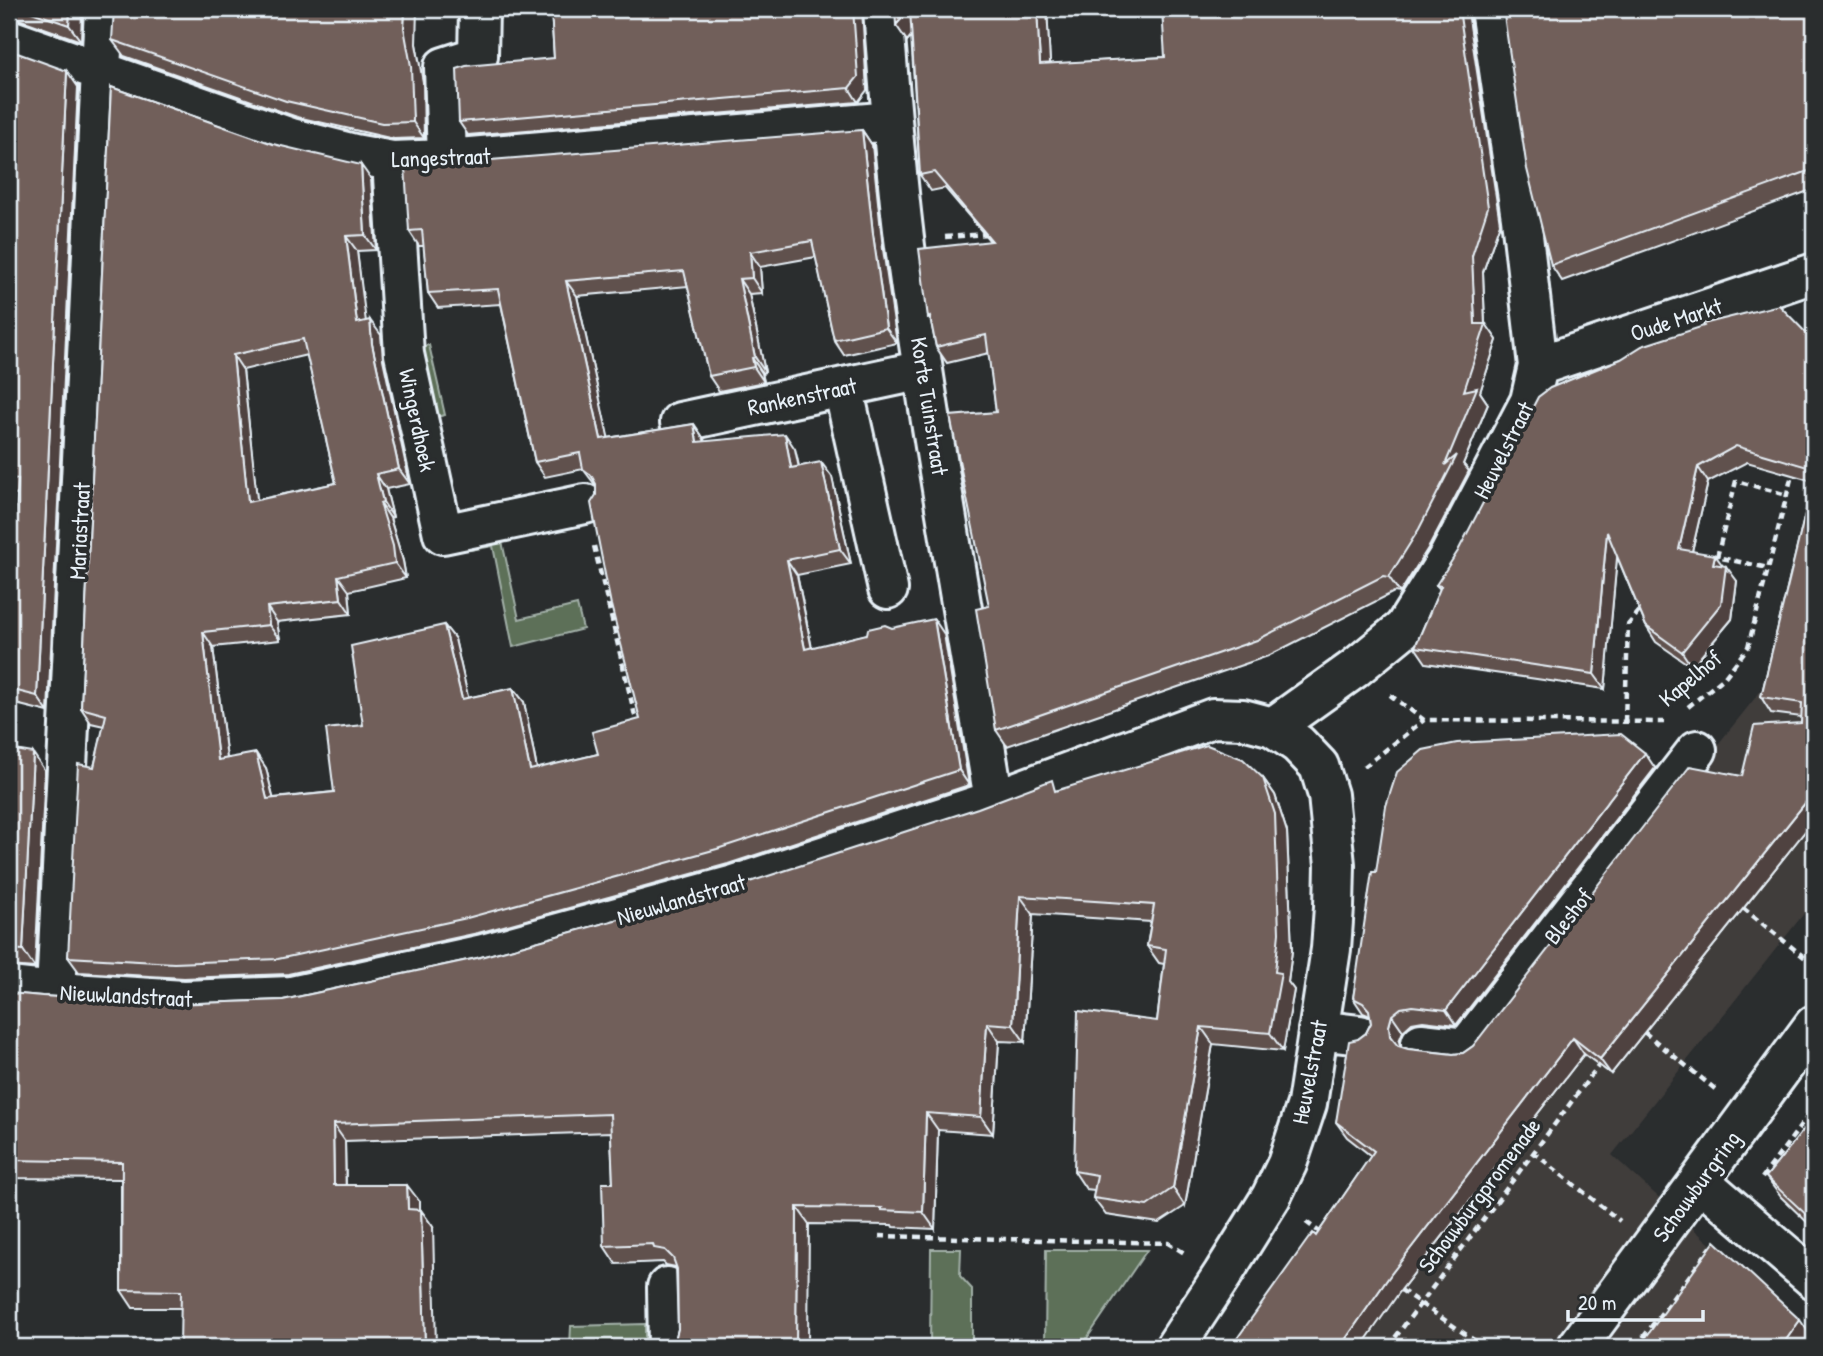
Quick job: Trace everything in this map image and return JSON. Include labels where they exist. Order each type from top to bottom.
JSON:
[{"type":"street","name":"Mariastraat","points":[[56,992],[104,9]]},
{"type":"street","points":[[447,159],[444,66],[478,55],[479,9]]},
{"type":"street","name":"Korte Tuinstraat","points":[[883,9],[905,244],[923,370],[994,800]]},
{"type":"street","name":"Heuvelstraat","points":[[1273,727],[1354,669],[1404,628],[1449,556],[1530,401],[1538,366],[1521,218],[1490,9]]},
{"type":"street","name":"Langestraat","points":[[9,39],[291,138],[354,155],[392,161],[447,159],[892,121]]},
{"type":"street","name":"Wingerdhoek","points":[[392,161],[404,354],[443,534],[585,504]]},
{"type":"street","name":"Oude Markt","points":[[1538,366],[1814,273]]},
{"type":"street","name":"Rankenstraat","points":[[680,422],[923,370]]},
{"type":"street","points":[[843,387],[888,589]]},
{"type":"street","name":"Nieuwlandstraat","points":[[9,987],[184,1000],[291,996],[483,954],[734,885],[994,800],[1213,718],[1243,719],[1273,727],[1298,744],[1324,781]]},
{"type":"street","name":"Bleshof","points":[[1422,1043],[1466,1048],[1697,750]]},
{"type":"street","name":"Heuvelstraat","points":[[1175,1347],[1271,1196],[1287,1164],[1307,1104],[1331,949],[1334,906],[1335,865],[1324,781]]},
{"type":"street","name":"Schouwburgring","points":[[1577,1347],[1814,1026]]},
{"type":"street","points":[[1318,1030],[1360,1035]]},
{"type":"street","points":[[1700,1181],[1814,1279]]},
{"type":"street","points":[[667,1287],[668,1347]]},
{"type":"path","points":[[905,244],[989,234]]},
{"type":"path","name":"Kapelhof","points":[[1681,713],[1724,678],[1748,647],[1794,468]]},
{"type":"path","points":[[1717,557],[1736,481],[1787,495]]},
{"type":"path","points":[[585,504],[637,724]]},
{"type":"path","points":[[1706,561],[1717,557],[1768,568]]},
{"type":"path","points":[[1625,722],[1628,625],[1643,607]]},
{"type":"path","points":[[1324,781],[1424,720],[1354,669]]},
{"type":"path","name":"Kapelhof","points":[[1424,720],[1670,722]]},
{"type":"path","points":[[1743,908],[1814,965]]},
{"type":"path","points":[[1644,1032],[1747,1115]]},
{"type":"path","name":"Schouwburgpromenade","points":[[1388,1347],[1599,1065]]},
{"type":"path","points":[[1533,1152],[1609,1211],[1650,1250]]},
{"type":"path","points":[[878,1236],[1168,1244],[1223,1274]]},
{"type":"path","points":[[1401,1290],[1484,1347]]},
{"type":"shaded area","points":[[1814,536],[1814,901],[1612,1155],[1729,1261],[1809,1347],[1252,1347],[1515,998],[1783,663]]},
{"type":"green space","points":[[429,345],[445,415],[432,418],[417,348]]},
{"type":"green space","points":[[501,537],[519,619],[577,605],[583,629],[513,647],[493,546],[470,550],[469,544]]},
{"type":"green space","points":[[931,1249],[961,1249],[960,1276],[972,1289],[972,1347],[930,1347]]},
{"type":"green space","points":[[1046,1250],[1147,1250],[1081,1347],[1045,1347]]},
{"type":"green space","points":[[645,1324],[645,1347],[570,1347],[571,1326]]},
{"type":"building","points":[[23,9],[70,9],[69,25]]},
{"type":"building","points":[[114,9],[405,9],[404,28],[411,66],[413,122],[382,123],[286,101],[112,40]]},
{"type":"building","points":[[551,9],[853,9],[858,77],[849,88],[459,122],[457,69],[554,58]]},
{"type":"building","points":[[895,9],[910,9],[896,25]]},
{"type":"building","points":[[910,9],[1037,9],[1040,64],[1165,57],[1162,9],[1459,9],[1488,207],[1472,256],[1475,324],[1486,324],[1464,391],[1477,388],[1445,465],[1457,455],[1419,529],[1389,577],[1383,576],[1257,640],[996,730],[976,609],[989,606],[950,416],[996,412],[986,335],[936,347],[930,317],[928,318],[919,249],[992,241],[934,172],[920,175]]},
{"type":"building","points":[[1503,9],[1814,9],[1814,169],[1551,265],[1527,169]]},
{"type":"building","points":[[9,50],[67,71],[37,696],[9,689],[9,580],[12,580],[18,479],[9,478]]},
{"type":"building","points":[[111,87],[273,144],[361,165],[365,235],[346,236],[357,323],[370,320],[372,344],[399,469],[376,474],[383,502],[380,503],[393,546],[395,563],[338,576],[341,599],[267,607],[269,625],[203,632],[218,760],[256,753],[267,799],[334,792],[326,729],[363,725],[351,646],[444,625],[462,699],[513,688],[530,770],[598,754],[592,732],[640,719],[611,605],[591,503],[596,495],[596,484],[591,475],[583,469],[580,453],[535,462],[498,289],[428,293],[422,230],[409,231],[405,167],[862,130],[886,328],[834,340],[812,241],[750,252],[752,278],[739,279],[755,357],[752,358],[754,367],[709,376],[684,271],[566,281],[601,439],[694,424],[697,442],[785,434],[791,468],[821,462],[840,549],[787,560],[805,649],[867,634],[868,629],[885,625],[892,628],[934,619],[959,770],[717,849],[467,918],[278,959],[174,963],[68,957],[78,764],[94,767],[106,715],[81,708]],"holes":[[[303,339],[336,483],[248,502],[233,355]]]},
{"type":"building","points":[[1779,305],[1814,341],[1814,469],[1736,446],[1698,467],[1679,549],[1715,555],[1713,564],[1726,566],[1721,604],[1682,652],[1646,626],[1607,532],[1594,674],[1415,647],[1441,586],[1436,585],[1458,551],[1538,397],[1550,388],[1621,359],[1642,346],[1704,326],[1703,324]]},
{"type":"building","points":[[1814,476],[1814,792],[1600,1059],[1573,1038],[1391,1274],[1340,1347],[1231,1347],[1308,1239],[1313,1233],[1316,1236],[1374,1151],[1336,1122],[1349,1041],[1366,1033],[1371,1023],[1369,1010],[1353,998],[1372,872],[1376,872],[1386,806],[1397,772],[1423,750],[1457,743],[1621,734],[1645,753],[1446,1010],[1412,1006],[1401,1008],[1392,1015],[1390,1036],[1398,1046],[1463,1053],[1473,1046],[1690,766],[1742,776],[1754,726],[1801,723],[1802,703],[1761,697]]},
{"type":"building","points":[[1207,745],[1243,759],[1263,778],[1275,814],[1279,933],[1275,972],[1281,973],[1270,1033],[1201,1027],[1173,1188],[1147,1206],[1093,1198],[1097,1175],[1074,1171],[1078,1011],[1157,1021],[1166,949],[1147,946],[1154,905],[1020,896],[1013,1025],[987,1023],[981,1117],[926,1113],[923,1212],[881,1210],[882,1208],[797,1207],[796,1347],[672,1347],[678,1329],[677,1269],[673,1258],[665,1250],[654,1248],[653,1244],[604,1246],[602,1183],[613,1183],[610,1114],[333,1124],[334,1185],[407,1185],[408,1209],[421,1210],[425,1347],[180,1347],[181,1291],[121,1290],[122,1162],[9,1160],[9,993],[171,1004],[283,1000],[477,958],[728,889],[978,808],[1052,780],[1055,791]]},
{"type":"building","points":[[9,749],[33,753],[23,950],[9,949]]},
{"type":"building","points":[[1814,1117],[1814,1222],[1766,1177]]},
{"type":"building","points":[[1715,1241],[1800,1320],[1781,1347],[1639,1347]]}]
